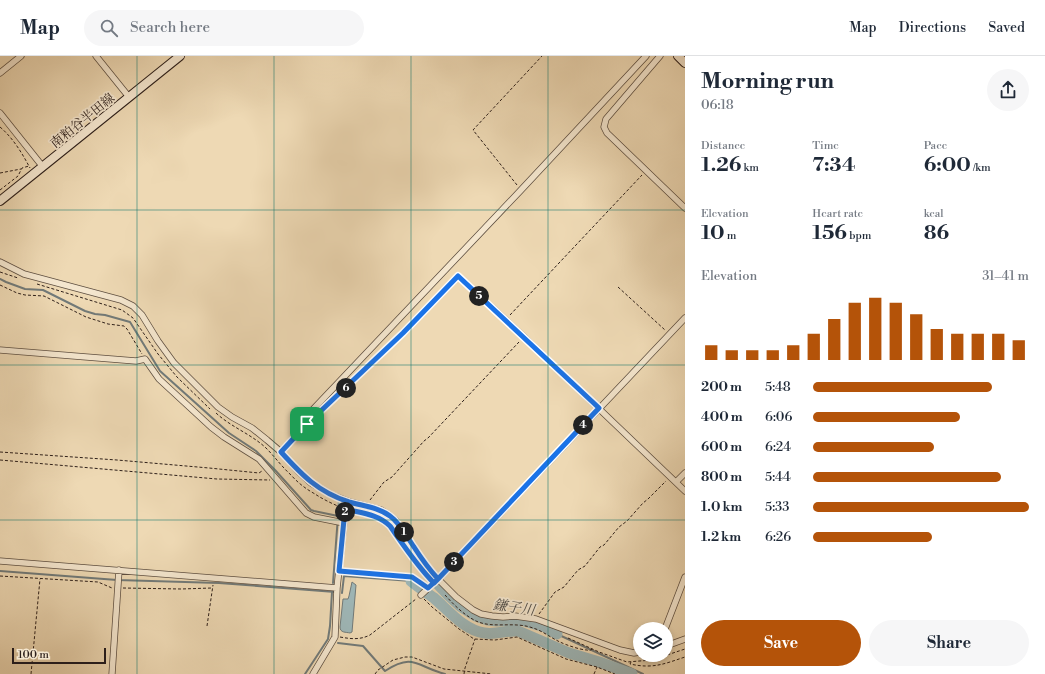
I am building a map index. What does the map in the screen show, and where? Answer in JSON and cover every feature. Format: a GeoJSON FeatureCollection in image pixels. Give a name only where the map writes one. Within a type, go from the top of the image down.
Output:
{"type":"FeatureCollection","features":[{"type":"Feature","properties":{"kind":"main road","name":"南粕谷半田線"},"geometry":{"type":"LineString","coordinates":[[0,201],[180,56]]}},
{"type":"Feature","properties":{"kind":"main road"},"geometry":{"type":"LineString","coordinates":[[678,56],[685,63]]}},
{"type":"Feature","properties":{"kind":"street"},"geometry":{"type":"LineString","coordinates":[[0,73],[21,56]]}},
{"type":"Feature","properties":{"kind":"street"},"geometry":{"type":"LineString","coordinates":[[96,56],[129,97]]}},
{"type":"Feature","properties":{"kind":"street"},"geometry":{"type":"LineString","coordinates":[[307,424],[303,420],[646,56]]}},
{"type":"Feature","properties":{"kind":"street"},"geometry":{"type":"LineString","coordinates":[[660,56],[606,119],[604,127],[607,133],[685,208]]}},
{"type":"Feature","properties":{"kind":"street"},"geometry":{"type":"LineString","coordinates":[[0,113],[43,167]]}},
{"type":"Feature","properties":{"kind":"street"},"geometry":{"type":"LineString","coordinates":[[0,262],[24,274],[121,300],[133,306],[142,315],[174,363],[218,407],[252,428],[267,440],[281,452],[311,483],[332,495],[350,502],[381,510],[389,515],[396,521],[423,562],[438,579],[456,597],[473,610],[481,614],[503,617],[515,616],[536,620],[620,650],[633,652]]}},
{"type":"Feature","properties":{"kind":"street"},"geometry":{"type":"LineString","coordinates":[[281,452],[307,424],[403,333],[458,276],[685,491]]}},
{"type":"Feature","properties":{"kind":"street"},"geometry":{"type":"LineString","coordinates":[[420,596],[438,579],[685,318]]}},
{"type":"Feature","properties":{"kind":"street"},"geometry":{"type":"LineString","coordinates":[[0,350],[136,361],[145,359],[159,379],[211,427],[258,459],[306,513],[314,517],[344,524],[337,588],[335,637],[313,674]]}},
{"type":"Feature","properties":{"kind":"street"},"geometry":{"type":"LineString","coordinates":[[676,482],[685,472]]}},
{"type":"Feature","properties":{"kind":"street"},"geometry":{"type":"LineString","coordinates":[[0,561],[337,588]]}},
{"type":"Feature","properties":{"kind":"street"},"geometry":{"type":"LineString","coordinates":[[112,674],[119,570]]}},
{"type":"Feature","properties":{"kind":"street"},"geometry":{"type":"LineString","coordinates":[[668,622],[685,577]]}},
{"type":"Feature","properties":{"kind":"street"},"geometry":{"type":"LineString","coordinates":[[673,643],[685,639]]}},
{"type":"Feature","properties":{"kind":"path"},"geometry":{"type":"LineString","coordinates":[[521,190],[473,130],[542,56]]}},
{"type":"Feature","properties":{"kind":"path"},"geometry":{"type":"LineString","coordinates":[[0,127],[16,144],[34,174]]}},
{"type":"Feature","properties":{"kind":"path"},"geometry":{"type":"LineString","coordinates":[[0,173],[22,169],[29,166]]}},
{"type":"Feature","properties":{"kind":"path"},"geometry":{"type":"LineString","coordinates":[[0,190],[18,176],[22,169]]}},
{"type":"Feature","properties":{"kind":"path"},"geometry":{"type":"LineString","coordinates":[[505,320],[646,171]]}},
{"type":"Feature","properties":{"kind":"path"},"geometry":{"type":"LineString","coordinates":[[0,272],[18,278]]}},
{"type":"Feature","properties":{"kind":"path"},"geometry":{"type":"LineString","coordinates":[[32,283],[122,310],[133,318],[158,354],[177,377],[223,420],[250,436],[266,448],[292,477],[315,495],[345,509],[373,516],[386,522],[419,566]]}},
{"type":"Feature","properties":{"kind":"path"},"geometry":{"type":"LineString","coordinates":[[0,285],[17,293],[44,296],[86,317],[108,324],[124,326],[127,328],[145,359]]}},
{"type":"Feature","properties":{"kind":"path"},"geometry":{"type":"LineString","coordinates":[[618,287],[669,334]]}},
{"type":"Feature","properties":{"kind":"path"},"geometry":{"type":"LineString","coordinates":[[366,506],[384,482],[392,477],[424,441],[524,337]]}},
{"type":"Feature","properties":{"kind":"path"},"geometry":{"type":"LineString","coordinates":[[0,452],[117,460],[259,473],[267,468]]}},
{"type":"Feature","properties":{"kind":"path"},"geometry":{"type":"LineString","coordinates":[[0,460],[217,479],[276,479]]}},
{"type":"Feature","properties":{"kind":"path"},"geometry":{"type":"LineString","coordinates":[[536,620],[555,592],[564,587],[578,570],[585,566],[619,527],[627,521],[670,477]]}},
{"type":"Feature","properties":{"kind":"path"},"geometry":{"type":"LineString","coordinates":[[344,524],[345,509]]}},
{"type":"Feature","properties":{"kind":"path"},"geometry":{"type":"LineString","coordinates":[[339,571],[412,577],[428,588]]}},
{"type":"Feature","properties":{"kind":"path"},"geometry":{"type":"LineString","coordinates":[[0,576],[98,582],[114,588],[212,588]]}},
{"type":"Feature","properties":{"kind":"path"},"geometry":{"type":"LineString","coordinates":[[31,674],[40,578]]}},
{"type":"Feature","properties":{"kind":"path"},"geometry":{"type":"LineString","coordinates":[[207,626],[214,578]]}},
{"type":"Feature","properties":{"kind":"path"},"geometry":{"type":"LineString","coordinates":[[444,594],[458,609],[476,621],[494,625],[522,625],[544,632],[560,642],[587,650],[593,649]]}},
{"type":"Feature","properties":{"kind":"path"},"geometry":{"type":"LineString","coordinates":[[335,637],[355,639],[370,635],[420,596],[459,629],[474,639],[495,640],[518,637],[566,659],[597,667],[615,674]]}},
{"type":"Feature","properties":{"kind":"path"},"geometry":{"type":"LineString","coordinates":[[464,674],[476,639]]}},
{"type":"Feature","properties":{"kind":"path"},"geometry":{"type":"LineString","coordinates":[[375,674],[386,664],[398,658],[405,657],[416,657],[444,669],[492,674]]}},
{"type":"Feature","properties":{"kind":"path"},"geometry":{"type":"LineString","coordinates":[[631,662],[630,664],[658,666],[685,657]]}},
{"type":"Feature","properties":{"kind":"path"},"geometry":{"type":"LineString","coordinates":[[594,674],[597,667]]}},
{"type":"Feature","properties":{"kind":"water"},"geometry":{"type":"Polygon","coordinates":[[[352,582],[356,585],[352,632],[350,633],[342,631],[340,627],[343,599],[348,599],[352,582]]]}},
{"type":"Feature","properties":{"kind":"waterway"},"geometry":{"type":"LineString","coordinates":[[0,279],[25,289],[43,290],[85,311],[130,322],[160,371],[229,433],[256,451],[311,510],[338,516],[333,583]]}},
{"type":"Feature","properties":{"kind":"waterway","name":"鎌子川"},"geometry":{"type":"LineString","coordinates":[[343,504],[384,516],[393,524],[431,577],[460,606],[476,616],[497,621],[521,620],[545,627],[557,634]]}},
{"type":"Feature","properties":{"kind":"waterway"},"geometry":{"type":"LineString","coordinates":[[0,571],[117,580],[219,583],[335,592]]}},
{"type":"Feature","properties":{"kind":"waterway"},"geometry":{"type":"LineString","coordinates":[[342,593],[344,576],[411,581]]}},
{"type":"Feature","properties":{"kind":"waterway","name":"鎌子川"},"geometry":{"type":"LineString","coordinates":[[411,581],[434,598],[463,624],[477,631],[484,633],[518,631],[569,653],[632,674]]}},
{"type":"Feature","properties":{"kind":"waterway"},"geometry":{"type":"LineString","coordinates":[[305,674],[328,639],[332,592]]}},
{"type":"Feature","properties":{"kind":"waterway"},"geometry":{"type":"LineString","coordinates":[[557,634],[643,674]]}},
{"type":"Feature","properties":{"kind":"waterway"},"geometry":{"type":"LineString","coordinates":[[338,643],[363,646],[385,671],[395,665],[403,662],[409,662],[445,674]]}},
{"type":"Feature","properties":{"kind":"route"},"geometry":{"type":"LineString","coordinates":[[307,424],[281,452],[311,483],[332,495],[350,502],[381,510],[389,515],[396,521],[423,562],[438,579],[434,583],[427,576],[386,522],[373,516],[345,509],[339,571],[412,577],[428,588],[434,583],[438,579],[555,456],[599,408],[458,276],[403,333],[307,424]]}}]}
